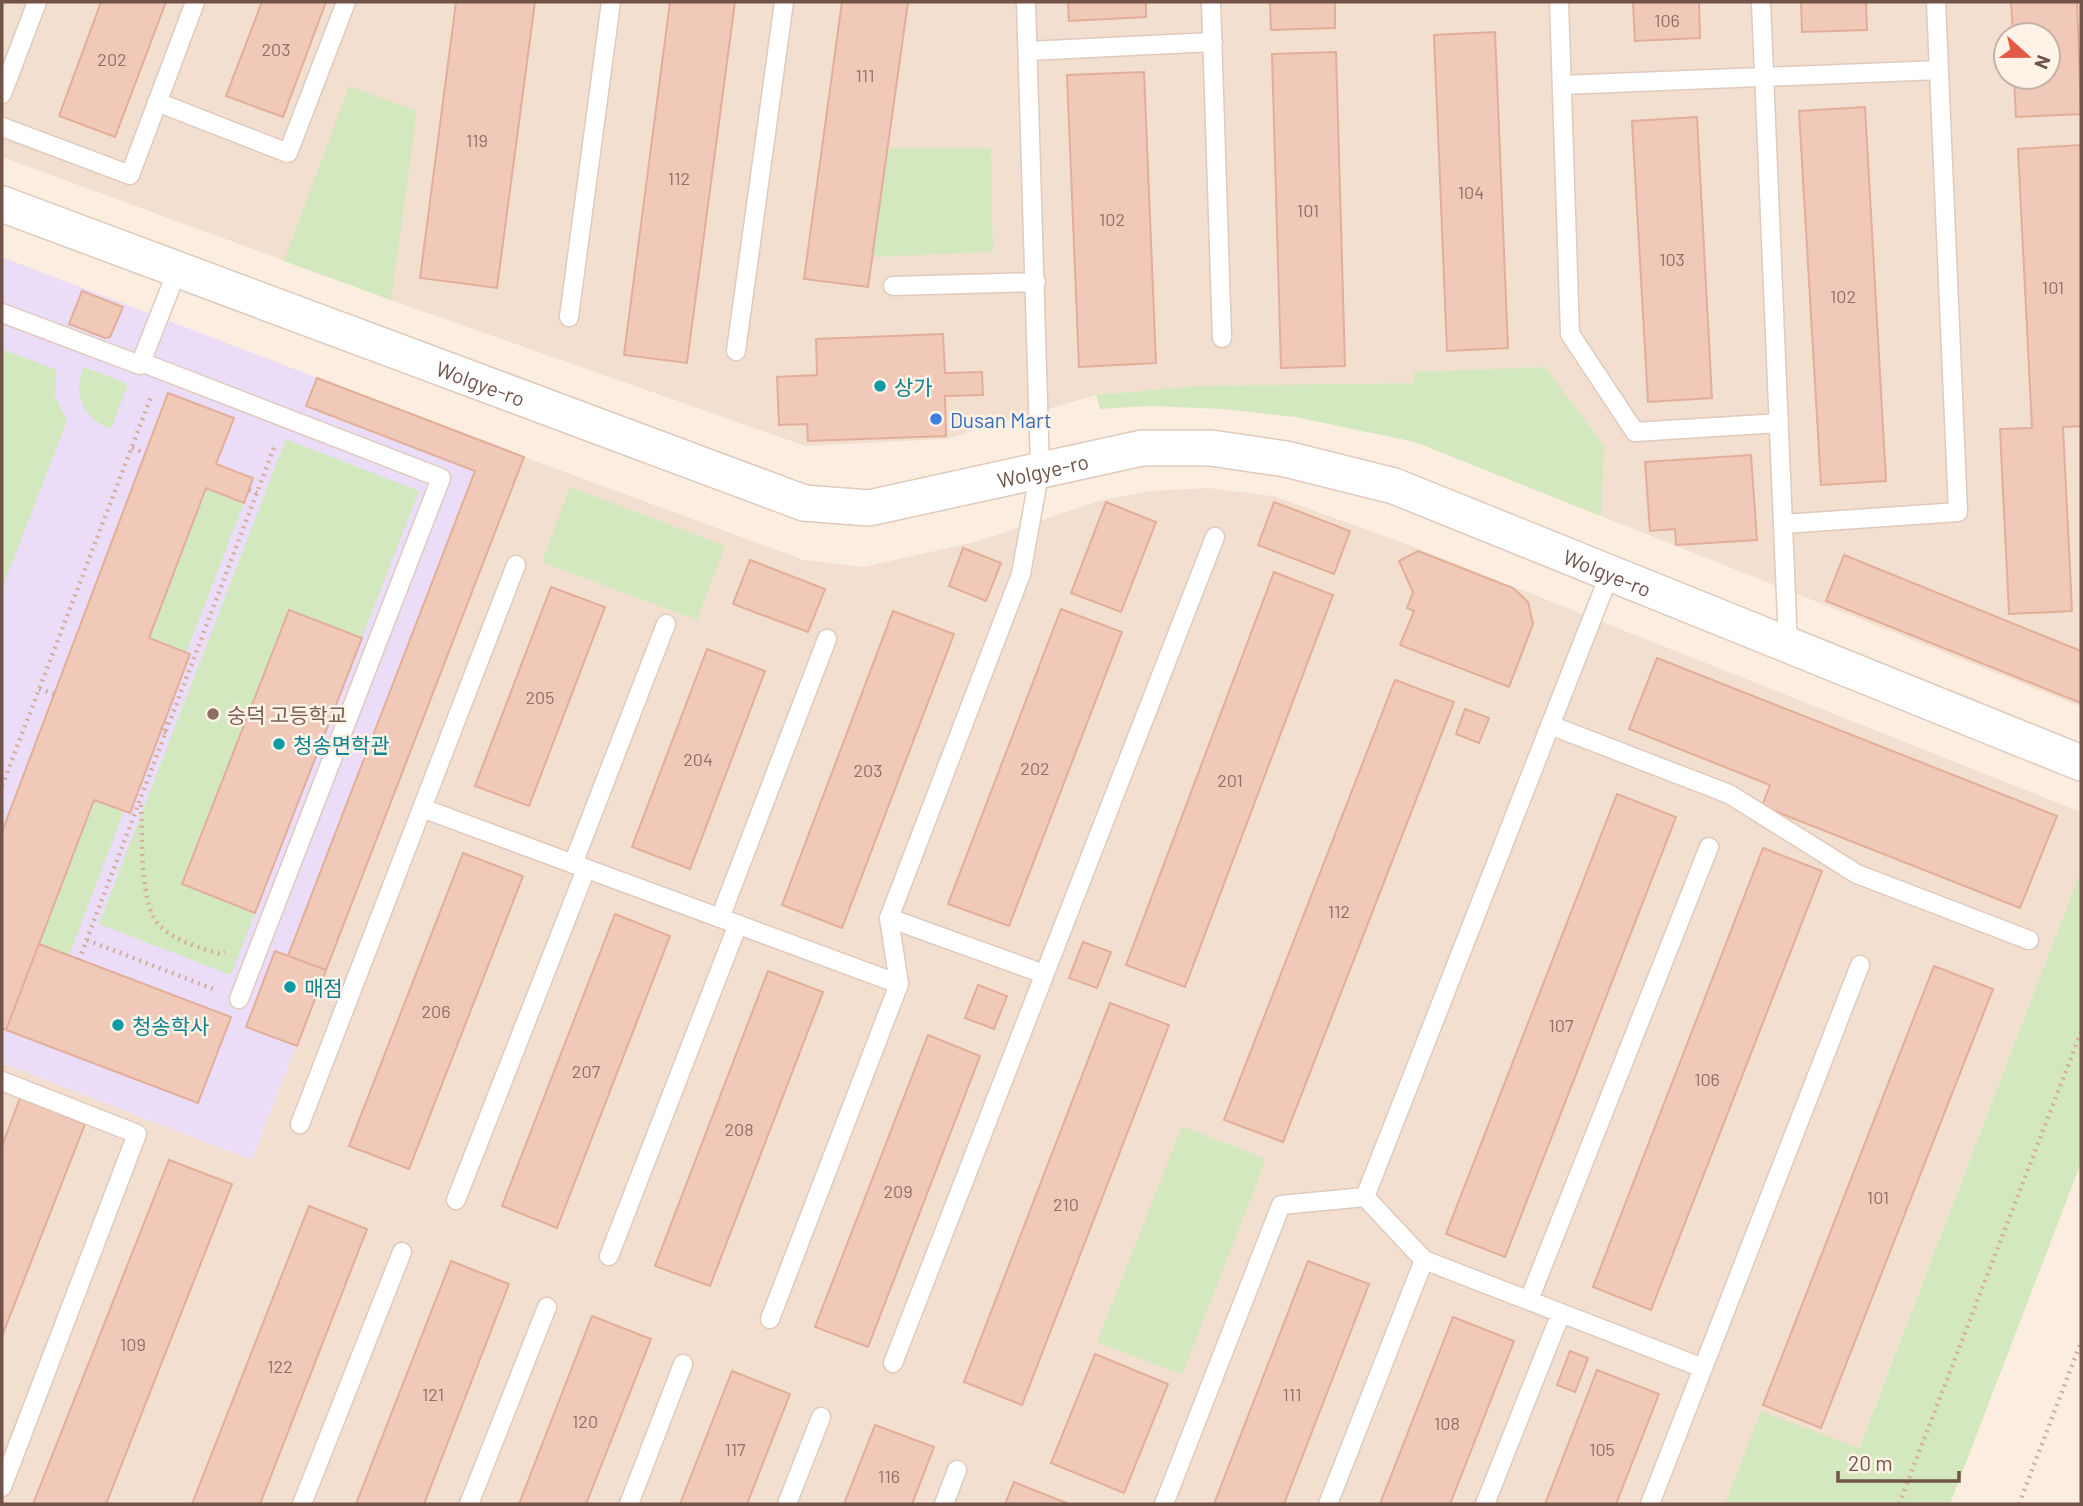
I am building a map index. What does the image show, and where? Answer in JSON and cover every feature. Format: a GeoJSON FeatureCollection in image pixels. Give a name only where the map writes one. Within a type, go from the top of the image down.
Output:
{"type":"FeatureCollection","features":[{"type":"Feature","properties":{"kind":"street","name":"Wolgye-ro"},"geometry":{"type":"LineString","coordinates":[[2,204],[804,503],[869,508],[1142,448],[1212,448],[1286,458],[1394,486],[2081,763]]}},
{"type":"Feature","properties":{"kind":"lane"},"geometry":{"type":"LineString","coordinates":[[2,94],[37,2]]}},
{"type":"Feature","properties":{"kind":"lane"},"geometry":{"type":"LineString","coordinates":[[2,127],[130,175],[195,2]]}},
{"type":"Feature","properties":{"kind":"lane"},"geometry":{"type":"LineString","coordinates":[[157,102],[289,153],[346,2]]}},
{"type":"Feature","properties":{"kind":"lane"},"geometry":{"type":"LineString","coordinates":[[569,317],[611,2]]}},
{"type":"Feature","properties":{"kind":"lane"},"geometry":{"type":"LineString","coordinates":[[736,351],[783,2]]}},
{"type":"Feature","properties":{"kind":"lane"},"geometry":{"type":"LineString","coordinates":[[770,1319],[899,984],[889,918],[1021,574],[1040,470],[1026,2]]}},
{"type":"Feature","properties":{"kind":"lane"},"geometry":{"type":"LineString","coordinates":[[1211,2],[1222,338]]}},
{"type":"Feature","properties":{"kind":"lane"},"geometry":{"type":"LineString","coordinates":[[1559,2],[1570,334],[1635,432],[1779,423]]}},
{"type":"Feature","properties":{"kind":"lane"},"geometry":{"type":"LineString","coordinates":[[1761,2],[1788,645]]}},
{"type":"Feature","properties":{"kind":"lane"},"geometry":{"type":"LineString","coordinates":[[1783,524],[1958,512],[1936,2]]}},
{"type":"Feature","properties":{"kind":"lane"},"geometry":{"type":"LineString","coordinates":[[1028,51],[1213,41]]}},
{"type":"Feature","properties":{"kind":"lane"},"geometry":{"type":"LineString","coordinates":[[1562,85],[1939,70]]}},
{"type":"Feature","properties":{"kind":"lane"},"geometry":{"type":"LineString","coordinates":[[2,313],[140,365],[177,271]]}},
{"type":"Feature","properties":{"kind":"lane"},"geometry":{"type":"LineString","coordinates":[[893,286],[1036,282]]}},
{"type":"Feature","properties":{"kind":"lane"},"geometry":{"type":"LineString","coordinates":[[141,362],[441,478],[239,999]]}},
{"type":"Feature","properties":{"kind":"lane"},"geometry":{"type":"LineString","coordinates":[[893,1363],[1215,537]]}},
{"type":"Feature","properties":{"kind":"lane"},"geometry":{"type":"LineString","coordinates":[[300,1124],[516,565]]}},
{"type":"Feature","properties":{"kind":"lane"},"geometry":{"type":"LineString","coordinates":[[1365,1197],[1610,573]]}},
{"type":"Feature","properties":{"kind":"lane"},"geometry":{"type":"LineString","coordinates":[[456,1200],[666,624]]}},
{"type":"Feature","properties":{"kind":"lane"},"geometry":{"type":"LineString","coordinates":[[720,918],[827,639]]}},
{"type":"Feature","properties":{"kind":"lane"},"geometry":{"type":"LineString","coordinates":[[1550,725],[1730,794],[1857,874],[2029,940]]}},
{"type":"Feature","properties":{"kind":"lane"},"geometry":{"type":"LineString","coordinates":[[422,808],[899,984]]}},
{"type":"Feature","properties":{"kind":"lane"},"geometry":{"type":"LineString","coordinates":[[1530,1300],[1709,847]]}},
{"type":"Feature","properties":{"kind":"lane"},"geometry":{"type":"LineString","coordinates":[[889,918],[1044,974]]}},
{"type":"Feature","properties":{"kind":"lane"},"geometry":{"type":"LineString","coordinates":[[609,1256],[738,924]]}},
{"type":"Feature","properties":{"kind":"lane"},"geometry":{"type":"LineString","coordinates":[[1650,1504],[1860,965]]}},
{"type":"Feature","properties":{"kind":"lane"},"geometry":{"type":"LineString","coordinates":[[2,1081],[137,1135],[2,1487]]}},
{"type":"Feature","properties":{"kind":"lane"},"geometry":{"type":"LineString","coordinates":[[1365,1197],[1424,1260],[1703,1368]]}},
{"type":"Feature","properties":{"kind":"lane"},"geometry":{"type":"LineString","coordinates":[[1164,1504],[1281,1206],[1365,1197]]}},
{"type":"Feature","properties":{"kind":"lane"},"geometry":{"type":"LineString","coordinates":[[302,1504],[402,1252]]}},
{"type":"Feature","properties":{"kind":"lane"},"geometry":{"type":"LineString","coordinates":[[1328,1504],[1424,1260]]}},
{"type":"Feature","properties":{"kind":"lane"},"geometry":{"type":"LineString","coordinates":[[469,1504],[547,1307]]}},
{"type":"Feature","properties":{"kind":"lane"},"geometry":{"type":"LineString","coordinates":[[1485,1504],[1560,1313]]}},
{"type":"Feature","properties":{"kind":"lane"},"geometry":{"type":"LineString","coordinates":[[629,1504],[684,1364]]}},
{"type":"Feature","properties":{"kind":"lane"},"geometry":{"type":"LineString","coordinates":[[787,1504],[821,1418]]}},
{"type":"Feature","properties":{"kind":"lane"},"geometry":{"type":"LineString","coordinates":[[944,1504],[957,1470]]}},
{"type":"Feature","properties":{"kind":"path"},"geometry":{"type":"LineString","coordinates":[[2,786],[162,370]]}},
{"type":"Feature","properties":{"kind":"path"},"geometry":{"type":"LineString","coordinates":[[79,960],[285,418]]}},
{"type":"Feature","properties":{"kind":"path"},"geometry":{"type":"LineString","coordinates":[[132,448],[145,453]]}},
{"type":"Feature","properties":{"kind":"path"},"geometry":{"type":"LineString","coordinates":[[249,490],[257,493]]}},
{"type":"Feature","properties":{"kind":"path"},"geometry":{"type":"LineString","coordinates":[[39,689],[54,694]]}},
{"type":"Feature","properties":{"kind":"path"},"geometry":{"type":"LineString","coordinates":[[141,800],[147,903],[159,925],[183,942],[220,954],[236,946],[259,948]]}},
{"type":"Feature","properties":{"kind":"path"},"geometry":{"type":"LineString","coordinates":[[87,940],[239,999]]}},
{"type":"Feature","properties":{"kind":"path"},"geometry":{"type":"LineString","coordinates":[[1899,1504],[2081,1032]]}},
{"type":"Feature","properties":{"kind":"path"},"geometry":{"type":"LineString","coordinates":[[2019,1504],[2081,1342]]}},
{"type":"Feature","properties":{"kind":"shaded area"},"geometry":{"type":"Polygon","coordinates":[[[2,2],[2081,2],[2081,707],[1415,442],[1196,386],[1096,395],[947,439],[805,446],[391,300],[2,157],[2,2]]]}},
{"type":"Feature","properties":{"kind":"shaded area","name":"숭덕 고등학교"},"geometry":{"type":"Polygon","coordinates":[[[2,257],[524,457],[252,1160],[2,1063],[2,257]]]}},
{"type":"Feature","properties":{"kind":"shaded area"},"geometry":{"type":"Polygon","coordinates":[[[524,457],[804,560],[864,567],[979,541],[1099,501],[1149,491],[1208,488],[1273,496],[1401,542],[2081,812],[2081,870],[1837,1504],[2,1504],[2,1063],[252,1160],[524,457]]]}},
{"type":"Feature","properties":{"kind":"green space"},"geometry":{"type":"Polygon","coordinates":[[[349,86],[417,111],[391,300],[284,261],[349,86]]]}},
{"type":"Feature","properties":{"kind":"green space"},"geometry":{"type":"Polygon","coordinates":[[[887,148],[991,148],[993,252],[872,257],[887,148]]]}},
{"type":"Feature","properties":{"kind":"green space"},"geometry":{"type":"Polygon","coordinates":[[[2,349],[57,370],[55,397],[67,421],[2,589],[2,349]]]}},
{"type":"Feature","properties":{"kind":"green space"},"geometry":{"type":"Polygon","coordinates":[[[84,367],[128,384],[111,429],[94,419],[82,404],[79,387],[84,367]]]}},
{"type":"Feature","properties":{"kind":"green space"},"geometry":{"type":"Polygon","coordinates":[[[1545,367],[1604,446],[1601,516],[1415,442],[1295,417],[1223,409],[1151,406],[1100,409],[1096,395],[1196,386],[1414,383],[1414,372],[1545,367]]]}},
{"type":"Feature","properties":{"kind":"green space"},"geometry":{"type":"Polygon","coordinates":[[[286,439],[419,491],[362,638],[289,610],[182,884],[255,913],[231,975],[99,924],[286,439]]]}},
{"type":"Feature","properties":{"kind":"green space"},"geometry":{"type":"Polygon","coordinates":[[[570,487],[725,546],[697,620],[542,562],[570,487]]]}},
{"type":"Feature","properties":{"kind":"green space"},"geometry":{"type":"Polygon","coordinates":[[[206,488],[244,503],[186,653],[149,638],[206,488]]]}},
{"type":"Feature","properties":{"kind":"green space"},"geometry":{"type":"Polygon","coordinates":[[[94,800],[124,811],[69,956],[39,944],[94,800]]]}},
{"type":"Feature","properties":{"kind":"green space"},"geometry":{"type":"Polygon","coordinates":[[[2081,870],[2081,1163],[1950,1504],[1725,1504],[1761,1411],[1859,1448],[2081,870]]]}},
{"type":"Feature","properties":{"kind":"green space"},"geometry":{"type":"Polygon","coordinates":[[[1182,1126],[1266,1159],[1182,1375],[1097,1342],[1182,1126]]]}},
{"type":"Feature","properties":{"kind":"building"},"geometry":{"type":"Polygon","coordinates":[[[101,2],[166,2],[115,137],[59,116],[101,2]]]}},
{"type":"Feature","properties":{"kind":"building"},"geometry":{"type":"Polygon","coordinates":[[[262,2],[326,2],[283,117],[226,96],[262,2]]]}},
{"type":"Feature","properties":{"kind":"building"},"geometry":{"type":"Polygon","coordinates":[[[456,2],[535,2],[497,288],[420,278],[456,2]]]}},
{"type":"Feature","properties":{"kind":"building"},"geometry":{"type":"Polygon","coordinates":[[[670,2],[735,2],[687,363],[624,355],[670,2]]]}},
{"type":"Feature","properties":{"kind":"building"},"geometry":{"type":"Polygon","coordinates":[[[842,2],[908,2],[868,287],[804,279],[842,2]]]}},
{"type":"Feature","properties":{"kind":"building"},"geometry":{"type":"Polygon","coordinates":[[[1068,2],[1146,2],[1146,17],[1069,21],[1068,2]]]}},
{"type":"Feature","properties":{"kind":"building"},"geometry":{"type":"Polygon","coordinates":[[[1270,2],[1335,2],[1335,28],[1271,30],[1270,2]]]}},
{"type":"Feature","properties":{"kind":"building"},"geometry":{"type":"Polygon","coordinates":[[[1633,2],[1699,2],[1700,38],[1635,41],[1633,2]]]}},
{"type":"Feature","properties":{"kind":"building"},"geometry":{"type":"Polygon","coordinates":[[[1801,2],[1866,2],[1867,30],[1802,32],[1801,2]]]}},
{"type":"Feature","properties":{"kind":"building"},"geometry":{"type":"Polygon","coordinates":[[[2011,2],[2077,2],[2081,114],[2016,117],[2015,91],[2062,91],[2062,21],[2012,21],[2011,2]]]}},
{"type":"Feature","properties":{"kind":"building"},"geometry":{"type":"Polygon","coordinates":[[[1495,32],[1508,348],[1447,351],[1434,35],[1495,32]]]}},
{"type":"Feature","properties":{"kind":"building"},"geometry":{"type":"Polygon","coordinates":[[[1336,52],[1345,366],[1281,368],[1272,54],[1336,52]]]}},
{"type":"Feature","properties":{"kind":"building"},"geometry":{"type":"Polygon","coordinates":[[[1144,72],[1156,363],[1079,367],[1067,75],[1144,72]]]}},
{"type":"Feature","properties":{"kind":"building"},"geometry":{"type":"Polygon","coordinates":[[[1865,107],[1886,481],[1821,485],[1799,111],[1865,107]]]}},
{"type":"Feature","properties":{"kind":"building"},"geometry":{"type":"Polygon","coordinates":[[[1697,117],[1712,398],[1648,402],[1632,121],[1697,117]]]}},
{"type":"Feature","properties":{"kind":"building"},"geometry":{"type":"Polygon","coordinates":[[[2081,145],[2081,426],[2063,427],[2072,611],[2009,614],[2000,429],[2032,428],[2018,149],[2081,145]]]}},
{"type":"Feature","properties":{"kind":"building"},"geometry":{"type":"Polygon","coordinates":[[[82,291],[123,307],[110,337],[105,338],[69,324],[82,291]]]}},
{"type":"Feature","properties":{"kind":"building","name":"상가"},"geometry":{"type":"Polygon","coordinates":[[[943,334],[945,373],[982,372],[983,395],[945,396],[946,436],[808,441],[807,424],[779,425],[777,377],[817,375],[816,339],[943,334]]]}},
{"type":"Feature","properties":{"kind":"building"},"geometry":{"type":"Polygon","coordinates":[[[317,378],[524,457],[326,970],[288,956],[475,471],[306,406],[317,378]]]}},
{"type":"Feature","properties":{"kind":"building"},"geometry":{"type":"Polygon","coordinates":[[[168,393],[234,418],[216,464],[253,478],[244,503],[206,488],[149,638],[190,654],[130,813],[94,800],[6,1030],[2,1028],[2,832],[168,393]]]}},
{"type":"Feature","properties":{"kind":"building"},"geometry":{"type":"Polygon","coordinates":[[[1751,455],[1757,540],[1676,545],[1675,529],[1650,531],[1645,462],[1751,455]]]}},
{"type":"Feature","properties":{"kind":"building"},"geometry":{"type":"Polygon","coordinates":[[[1106,502],[1156,522],[1121,612],[1071,593],[1106,502]]]}},
{"type":"Feature","properties":{"kind":"building"},"geometry":{"type":"Polygon","coordinates":[[[1274,502],[1350,531],[1334,574],[1258,545],[1274,502]]]}},
{"type":"Feature","properties":{"kind":"building"},"geometry":{"type":"Polygon","coordinates":[[[963,548],[1001,563],[986,601],[949,586],[963,548]]]}},
{"type":"Feature","properties":{"kind":"building"},"geometry":{"type":"Polygon","coordinates":[[[1418,551],[1513,588],[1528,602],[1533,624],[1509,687],[1400,645],[1414,611],[1407,608],[1413,592],[1399,561],[1418,551]]]}},
{"type":"Feature","properties":{"kind":"building"},"geometry":{"type":"Polygon","coordinates":[[[1844,555],[2081,651],[2081,703],[1826,601],[1844,555]]]}},
{"type":"Feature","properties":{"kind":"building"},"geometry":{"type":"Polygon","coordinates":[[[750,560],[825,589],[808,632],[733,604],[750,560]]]}},
{"type":"Feature","properties":{"kind":"building"},"geometry":{"type":"Polygon","coordinates":[[[1274,572],[1333,595],[1185,987],[1126,965],[1274,572]]]}},
{"type":"Feature","properties":{"kind":"building"},"geometry":{"type":"Polygon","coordinates":[[[551,587],[605,607],[529,806],[475,786],[551,587]]]}},
{"type":"Feature","properties":{"kind":"building"},"geometry":{"type":"Polygon","coordinates":[[[1061,609],[1122,632],[1009,926],[948,904],[1061,609]]]}},
{"type":"Feature","properties":{"kind":"building","name":"청송면학관"},"geometry":{"type":"Polygon","coordinates":[[[289,610],[362,638],[255,913],[182,884],[289,610]]]}},
{"type":"Feature","properties":{"kind":"building"},"geometry":{"type":"Polygon","coordinates":[[[893,611],[954,634],[842,928],[782,905],[893,611]]]}},
{"type":"Feature","properties":{"kind":"building"},"geometry":{"type":"Polygon","coordinates":[[[707,649],[765,671],[690,869],[632,847],[707,649]]]}},
{"type":"Feature","properties":{"kind":"building"},"geometry":{"type":"Polygon","coordinates":[[[1657,658],[2057,816],[2020,908],[1762,806],[1770,785],[1629,729],[1657,658]]]}},
{"type":"Feature","properties":{"kind":"building"},"geometry":{"type":"Polygon","coordinates":[[[1395,680],[1454,702],[1283,1142],[1224,1120],[1395,680]]]}},
{"type":"Feature","properties":{"kind":"building"},"geometry":{"type":"Polygon","coordinates":[[[1465,709],[1489,718],[1479,743],[1456,734],[1465,709]]]}},
{"type":"Feature","properties":{"kind":"building"},"geometry":{"type":"Polygon","coordinates":[[[1617,794],[1676,817],[1505,1257],[1446,1234],[1617,794]]]}},
{"type":"Feature","properties":{"kind":"building"},"geometry":{"type":"Polygon","coordinates":[[[1763,848],[1822,871],[1651,1310],[1593,1287],[1763,848]]]}},
{"type":"Feature","properties":{"kind":"building"},"geometry":{"type":"Polygon","coordinates":[[[463,853],[523,876],[409,1169],[349,1146],[463,853]]]}},
{"type":"Feature","properties":{"kind":"building"},"geometry":{"type":"Polygon","coordinates":[[[615,914],[670,936],[557,1228],[502,1206],[615,914]]]}},
{"type":"Feature","properties":{"kind":"building"},"geometry":{"type":"Polygon","coordinates":[[[1083,942],[1111,952],[1097,988],[1069,978],[1083,942]]]}},
{"type":"Feature","properties":{"kind":"building","name":"청송학사"},"geometry":{"type":"Polygon","coordinates":[[[39,944],[231,1017],[198,1103],[6,1030],[39,944]]]}},
{"type":"Feature","properties":{"kind":"building","name":"매점"},"geometry":{"type":"Polygon","coordinates":[[[275,951],[326,970],[297,1046],[246,1027],[275,951]]]}},
{"type":"Feature","properties":{"kind":"building"},"geometry":{"type":"Polygon","coordinates":[[[1934,966],[1993,989],[1821,1428],[1763,1405],[1934,966]]]}},
{"type":"Feature","properties":{"kind":"building"},"geometry":{"type":"Polygon","coordinates":[[[768,971],[823,992],[710,1286],[655,1266],[768,971]]]}},
{"type":"Feature","properties":{"kind":"building"},"geometry":{"type":"Polygon","coordinates":[[[978,985],[1007,996],[994,1029],[965,1018],[978,985]]]}},
{"type":"Feature","properties":{"kind":"building"},"geometry":{"type":"Polygon","coordinates":[[[1110,1003],[1169,1025],[1022,1405],[964,1382],[1110,1003]]]}},
{"type":"Feature","properties":{"kind":"building"},"geometry":{"type":"Polygon","coordinates":[[[928,1035],[980,1056],[868,1347],[815,1327],[928,1035]]]}},
{"type":"Feature","properties":{"kind":"building"},"geometry":{"type":"Polygon","coordinates":[[[20,1098],[85,1124],[2,1336],[2,1146],[20,1098]]]}},
{"type":"Feature","properties":{"kind":"building"},"geometry":{"type":"Polygon","coordinates":[[[169,1160],[232,1184],[106,1504],[33,1504],[169,1160]]]}},
{"type":"Feature","properties":{"kind":"building"},"geometry":{"type":"Polygon","coordinates":[[[309,1206],[367,1229],[260,1504],[192,1504],[309,1206]]]}},
{"type":"Feature","properties":{"kind":"building"},"geometry":{"type":"Polygon","coordinates":[[[451,1261],[509,1284],[424,1504],[356,1504],[451,1261]]]}},
{"type":"Feature","properties":{"kind":"building"},"geometry":{"type":"Polygon","coordinates":[[[1308,1261],[1369,1284],[1284,1504],[1214,1504],[1308,1261]]]}},
{"type":"Feature","properties":{"kind":"building"},"geometry":{"type":"Polygon","coordinates":[[[592,1316],[651,1339],[586,1504],[519,1504],[592,1316]]]}},
{"type":"Feature","properties":{"kind":"building"},"geometry":{"type":"Polygon","coordinates":[[[1453,1317],[1514,1341],[1450,1504],[1380,1504],[1453,1317]]]}},
{"type":"Feature","properties":{"kind":"building"},"geometry":{"type":"Polygon","coordinates":[[[1570,1351],[1588,1358],[1575,1392],[1557,1385],[1570,1351]]]}},
{"type":"Feature","properties":{"kind":"building"},"geometry":{"type":"Polygon","coordinates":[[[1095,1354],[1168,1384],[1124,1493],[1051,1463],[1095,1354]]]}},
{"type":"Feature","properties":{"kind":"building"},"geometry":{"type":"Polygon","coordinates":[[[1597,1370],[1659,1394],[1616,1504],[1545,1504],[1597,1370]]]}},
{"type":"Feature","properties":{"kind":"building"},"geometry":{"type":"Polygon","coordinates":[[[732,1371],[790,1394],[747,1504],[680,1504],[732,1371]]]}},
{"type":"Feature","properties":{"kind":"building"},"geometry":{"type":"Polygon","coordinates":[[[875,1425],[934,1447],[912,1504],[844,1504],[875,1425]]]}},
{"type":"Feature","properties":{"kind":"building"},"geometry":{"type":"Polygon","coordinates":[[[1014,1482],[1069,1504],[1005,1504],[1014,1482]]]}},
{"type":"Feature","properties":{"kind":"place","name":"상가"},"geometry":{"type":"Point","coordinates":[880,386]}},
{"type":"Feature","properties":{"kind":"place","name":"Dusan Mart"},"geometry":{"type":"Point","coordinates":[936,419]}},
{"type":"Feature","properties":{"kind":"place","name":"숭덕 고등학교"},"geometry":{"type":"Point","coordinates":[213,714]}},
{"type":"Feature","properties":{"kind":"place","name":"청송면학관"},"geometry":{"type":"Point","coordinates":[279,744]}},
{"type":"Feature","properties":{"kind":"place","name":"매점"},"geometry":{"type":"Point","coordinates":[290,987]}},
{"type":"Feature","properties":{"kind":"place","name":"청송학사"},"geometry":{"type":"Point","coordinates":[118,1025]}}]}
